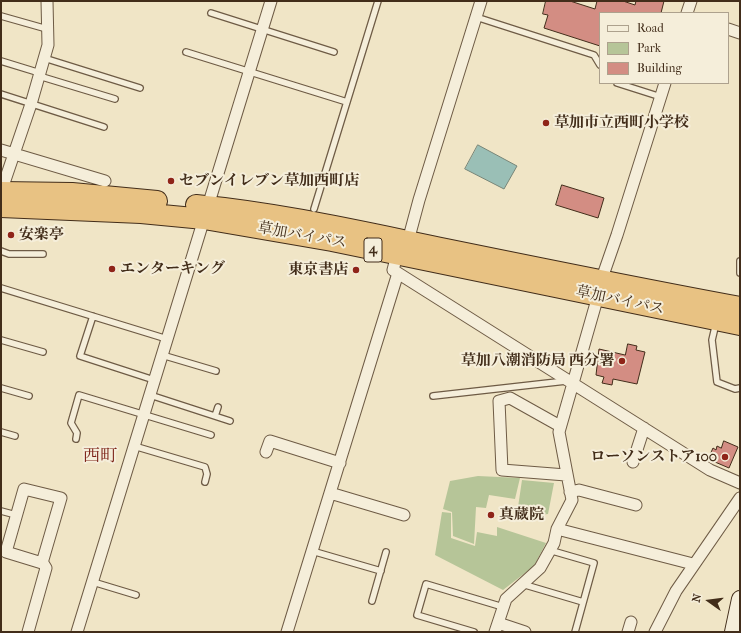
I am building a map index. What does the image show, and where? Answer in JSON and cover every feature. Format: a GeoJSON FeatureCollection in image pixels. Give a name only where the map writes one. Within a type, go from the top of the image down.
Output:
{"type":"FeatureCollection","features":[{"type":"Feature","properties":{"kind":"highway","name":"草加バイパス"},"geometry":{"type":"LineString","coordinates":[[1,192],[72,193],[206,213],[401,257],[599,288],[740,307]]}},
{"type":"Feature","properties":{"kind":"highway","name":"草加バイパス"},"geometry":{"type":"LineString","coordinates":[[1,207],[53,212],[206,213]]}},
{"type":"Feature","properties":{"kind":"highway","name":"草加バイパス"},"geometry":{"type":"LineString","coordinates":[[599,288],[716,321],[740,326]]}},
{"type":"Feature","properties":{"kind":"street"},"geometry":{"type":"LineString","coordinates":[[1,192],[31,104],[48,45],[47,1]]}},
{"type":"Feature","properties":{"kind":"street"},"geometry":{"type":"LineString","coordinates":[[77,632],[271,1]]}},
{"type":"Feature","properties":{"kind":"street"},"geometry":{"type":"LineString","coordinates":[[286,632],[340,462],[401,257],[481,1]]}},
{"type":"Feature","properties":{"kind":"street"},"geometry":{"type":"LineString","coordinates":[[687,12],[691,1]]}},
{"type":"Feature","properties":{"kind":"street"},"geometry":{"type":"LineString","coordinates":[[729,29],[740,33]]}},
{"type":"Feature","properties":{"kind":"street"},"geometry":{"type":"LineString","coordinates":[[525,632],[496,628],[506,598],[540,568],[554,543],[557,529],[572,500],[559,432],[560,426],[571,382],[599,288],[665,84]]}},
{"type":"Feature","properties":{"kind":"street"},"geometry":{"type":"LineString","coordinates":[[1,150],[104,181]]}},
{"type":"Feature","properties":{"kind":"street"},"geometry":{"type":"LineString","coordinates":[[401,257],[571,382],[710,470],[740,483]]}},
{"type":"Feature","properties":{"kind":"street"},"geometry":{"type":"LineString","coordinates":[[560,426],[510,398],[499,401],[502,470],[566,474]]}},
{"type":"Feature","properties":{"kind":"street"},"geometry":{"type":"LineString","coordinates":[[633,462],[644,428]]}},
{"type":"Feature","properties":{"kind":"street"},"geometry":{"type":"LineString","coordinates":[[266,452],[270,442],[340,462]]}},
{"type":"Feature","properties":{"kind":"street"},"geometry":{"type":"LineString","coordinates":[[28,632],[46,568],[42,563],[6,552],[24,489],[61,498],[42,563]]}},
{"type":"Feature","properties":{"kind":"street"},"geometry":{"type":"LineString","coordinates":[[570,492],[579,490],[636,505]]}},
{"type":"Feature","properties":{"kind":"street"},"geometry":{"type":"LineString","coordinates":[[330,493],[404,515]]}},
{"type":"Feature","properties":{"kind":"street"},"geometry":{"type":"LineString","coordinates":[[655,632],[676,591],[693,564],[740,498]]}},
{"type":"Feature","properties":{"kind":"street"},"geometry":{"type":"LineString","coordinates":[[557,529],[693,564]]}},
{"type":"Feature","properties":{"kind":"street"},"geometry":{"type":"LineString","coordinates":[[733,632],[740,599]]}},
{"type":"Feature","properties":{"kind":"lane"},"geometry":{"type":"LineString","coordinates":[[314,209],[378,1]]}},
{"type":"Feature","properties":{"kind":"lane"},"geometry":{"type":"LineString","coordinates":[[211,13],[334,52]]}},
{"type":"Feature","properties":{"kind":"lane"},"geometry":{"type":"LineString","coordinates":[[1,16],[47,29]]}},
{"type":"Feature","properties":{"kind":"lane"},"geometry":{"type":"LineString","coordinates":[[476,17],[594,55],[599,64]]}},
{"type":"Feature","properties":{"kind":"lane"},"geometry":{"type":"LineString","coordinates":[[186,52],[347,102]]}},
{"type":"Feature","properties":{"kind":"lane"},"geometry":{"type":"LineString","coordinates":[[44,58],[140,88]]}},
{"type":"Feature","properties":{"kind":"lane"},"geometry":{"type":"LineString","coordinates":[[1,61],[39,75],[115,99]]}},
{"type":"Feature","properties":{"kind":"lane"},"geometry":{"type":"LineString","coordinates":[[620,84],[660,97]]}},
{"type":"Feature","properties":{"kind":"lane"},"geometry":{"type":"LineString","coordinates":[[1,94],[104,127]]}},
{"type":"Feature","properties":{"kind":"lane"},"geometry":{"type":"LineString","coordinates":[[1,252],[9,254],[43,254]]}},
{"type":"Feature","properties":{"kind":"lane"},"geometry":{"type":"LineString","coordinates":[[740,261],[740,273]]}},
{"type":"Feature","properties":{"kind":"lane"},"geometry":{"type":"LineString","coordinates":[[1,288],[167,338]]}},
{"type":"Feature","properties":{"kind":"lane"},"geometry":{"type":"LineString","coordinates":[[93,316],[80,356],[154,380]]}},
{"type":"Feature","properties":{"kind":"lane"},"geometry":{"type":"LineString","coordinates":[[716,321],[712,340],[717,382],[735,389],[740,388]]}},
{"type":"Feature","properties":{"kind":"lane"},"geometry":{"type":"LineString","coordinates":[[1,340],[43,352]]}},
{"type":"Feature","properties":{"kind":"lane"},"geometry":{"type":"LineString","coordinates":[[162,355],[216,371]]}},
{"type":"Feature","properties":{"kind":"lane"},"geometry":{"type":"LineString","coordinates":[[433,396],[571,382]]}},
{"type":"Feature","properties":{"kind":"lane"},"geometry":{"type":"LineString","coordinates":[[1,388],[29,396]]}},
{"type":"Feature","properties":{"kind":"lane"},"geometry":{"type":"LineString","coordinates":[[76,439],[77,433],[71,422],[79,395],[210,435]]}},
{"type":"Feature","properties":{"kind":"lane"},"geometry":{"type":"LineString","coordinates":[[150,395],[230,421]]}},
{"type":"Feature","properties":{"kind":"lane"},"geometry":{"type":"LineString","coordinates":[[215,416],[218,407]]}},
{"type":"Feature","properties":{"kind":"lane"},"geometry":{"type":"LineString","coordinates":[[1,432],[15,436]]}},
{"type":"Feature","properties":{"kind":"lane"},"geometry":{"type":"LineString","coordinates":[[134,446],[205,467],[208,474],[205,482]]}},
{"type":"Feature","properties":{"kind":"lane"},"geometry":{"type":"LineString","coordinates":[[1,511],[16,515]]}},
{"type":"Feature","properties":{"kind":"lane"},"geometry":{"type":"LineString","coordinates":[[549,550],[594,563],[574,632]]}},
{"type":"Feature","properties":{"kind":"lane"},"geometry":{"type":"LineString","coordinates":[[312,551],[381,571]]}},
{"type":"Feature","properties":{"kind":"lane"},"geometry":{"type":"LineString","coordinates":[[372,601],[386,552]]}},
{"type":"Feature","properties":{"kind":"lane"},"geometry":{"type":"LineString","coordinates":[[93,582],[136,595]]}},
{"type":"Feature","properties":{"kind":"lane"},"geometry":{"type":"LineString","coordinates":[[474,632],[417,615],[426,584],[503,607]]}},
{"type":"Feature","properties":{"kind":"lane"},"geometry":{"type":"LineString","coordinates":[[522,584],[583,602]]}},
{"type":"Feature","properties":{"kind":"green space"},"geometry":{"type":"Polygon","coordinates":[[[478,476],[520,478],[515,499],[489,495],[486,508],[476,507],[474,544],[453,536],[452,512],[443,509],[450,481],[478,476]]]}},
{"type":"Feature","properties":{"kind":"green space"},"geometry":{"type":"Polygon","coordinates":[[[522,480],[554,483],[548,514],[541,515],[542,519],[517,514],[522,480]]]}},
{"type":"Feature","properties":{"kind":"green space"},"geometry":{"type":"Polygon","coordinates":[[[442,512],[451,513],[451,538],[475,546],[477,532],[497,536],[497,527],[546,543],[534,566],[503,590],[435,555],[442,512]]]}},
{"type":"Feature","properties":{"kind":"water"},"geometry":{"type":"Polygon","coordinates":[[[478,145],[517,166],[504,189],[465,169],[478,145]]]}},
{"type":"Feature","properties":{"kind":"building"},"geometry":{"type":"Polygon","coordinates":[[[546,1],[570,1],[595,9],[597,1],[623,1],[635,5],[636,1],[664,1],[661,12],[599,12],[599,46],[544,28],[548,15],[543,14],[546,1]]]}},
{"type":"Feature","properties":{"kind":"building"},"geometry":{"type":"Polygon","coordinates":[[[562,185],[604,198],[598,218],[556,205],[562,185]]]}},
{"type":"Feature","properties":{"kind":"building"},"geometry":{"type":"Polygon","coordinates":[[[628,344],[637,346],[636,350],[645,352],[637,384],[613,379],[612,385],[602,383],[604,377],[596,375],[599,349],[625,355],[628,344]]]}},
{"type":"Feature","properties":{"kind":"building"},"geometry":{"type":"Polygon","coordinates":[[[724,441],[738,447],[729,468],[708,459],[713,448],[716,450],[717,446],[721,448],[724,441]]]}},
{"type":"Feature","properties":{"kind":"place","name":"草加市立西町小学校"},"geometry":{"type":"Point","coordinates":[546,123]}},
{"type":"Feature","properties":{"kind":"place","name":"セブンイレブン草加西町店"},"geometry":{"type":"Point","coordinates":[171,181]}},
{"type":"Feature","properties":{"kind":"place","name":"安楽亭"},"geometry":{"type":"Point","coordinates":[11,235]}},
{"type":"Feature","properties":{"kind":"place","name":"エンターキング"},"geometry":{"type":"Point","coordinates":[112,269]}},
{"type":"Feature","properties":{"kind":"place","name":"東京書店"},"geometry":{"type":"Point","coordinates":[356,270]}},
{"type":"Feature","properties":{"kind":"place","name":"草加八潮消防局 西分署"},"geometry":{"type":"Point","coordinates":[622,361]}},
{"type":"Feature","properties":{"kind":"place","name":"ローソンストア100"},"geometry":{"type":"Point","coordinates":[725,457]}},
{"type":"Feature","properties":{"kind":"place","name":"真蔵院"},"geometry":{"type":"Point","coordinates":[491,515]}},
{"type":"Feature","properties":{"kind":"district","name":"西町"},"geometry":{"type":"Point","coordinates":[100,457]}}]}
